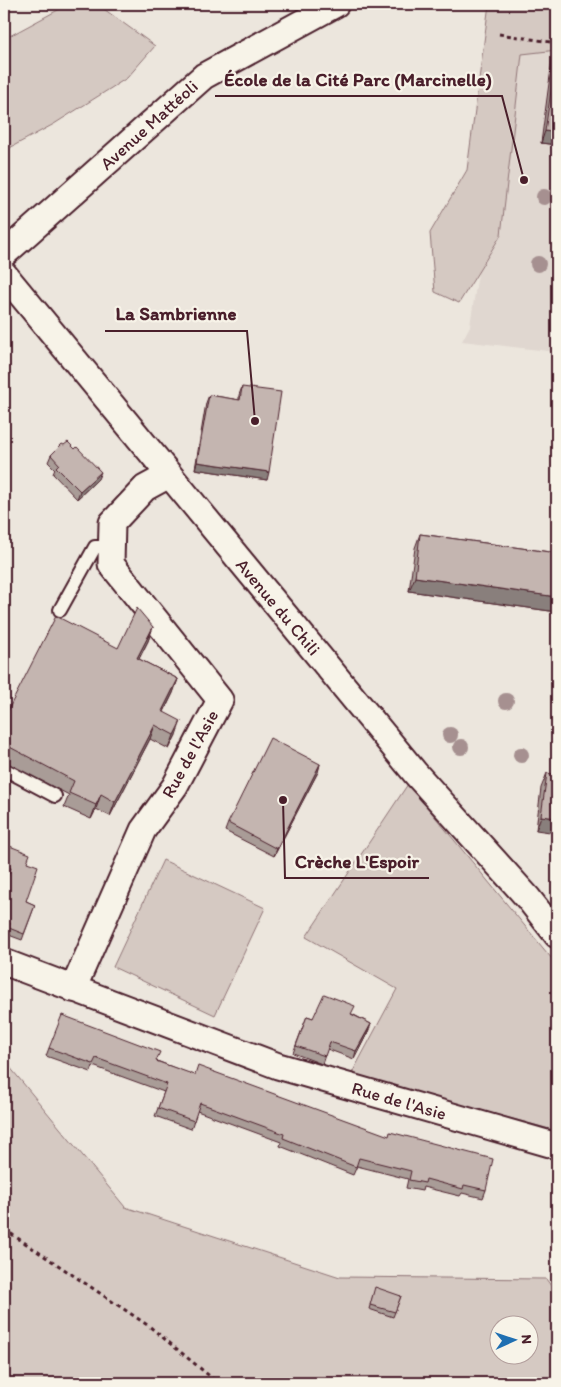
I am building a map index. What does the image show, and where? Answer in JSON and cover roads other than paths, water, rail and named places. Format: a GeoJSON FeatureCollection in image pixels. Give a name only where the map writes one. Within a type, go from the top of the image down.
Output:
{"type":"FeatureCollection","features":[{"type":"Feature","properties":{"kind":"street","name":"Avenue Mattéoli"},"geometry":{"type":"LineString","coordinates":[[4,254],[204,76],[336,4]]}},
{"type":"Feature","properties":{"kind":"street","name":"Avenue du Chili"},"geometry":{"type":"LineString","coordinates":[[4,274],[416,774],[528,898],[557,935]]}},
{"type":"Feature","properties":{"kind":"street","name":"Rue de l'Asie"},"geometry":{"type":"LineString","coordinates":[[73,988],[143,830],[175,786],[220,700],[111,564],[112,523],[145,488],[169,475]]}},
{"type":"Feature","properties":{"kind":"street","name":"Rue de l'Asie"},"geometry":{"type":"LineString","coordinates":[[4,962],[278,1066],[557,1146]]}},
{"type":"Feature","properties":{"kind":"lane"},"geometry":{"type":"LineString","coordinates":[[60,610],[94,547],[111,547]]}},
{"type":"Feature","properties":{"kind":"lane"},"geometry":{"type":"LineString","coordinates":[[4,769],[55,796]]}},
{"type":"Feature","properties":{"kind":"place","name":"École de la Cité Parc (Marcinelle)"},"geometry":{"type":"Point","coordinates":[524,180]}},
{"type":"Feature","properties":{"kind":"place","name":"La Sambrienne"},"geometry":{"type":"Point","coordinates":[255,421]}},
{"type":"Feature","properties":{"kind":"place","name":"Crèche L'Espoir"},"geometry":{"type":"Point","coordinates":[283,800]}}]}
